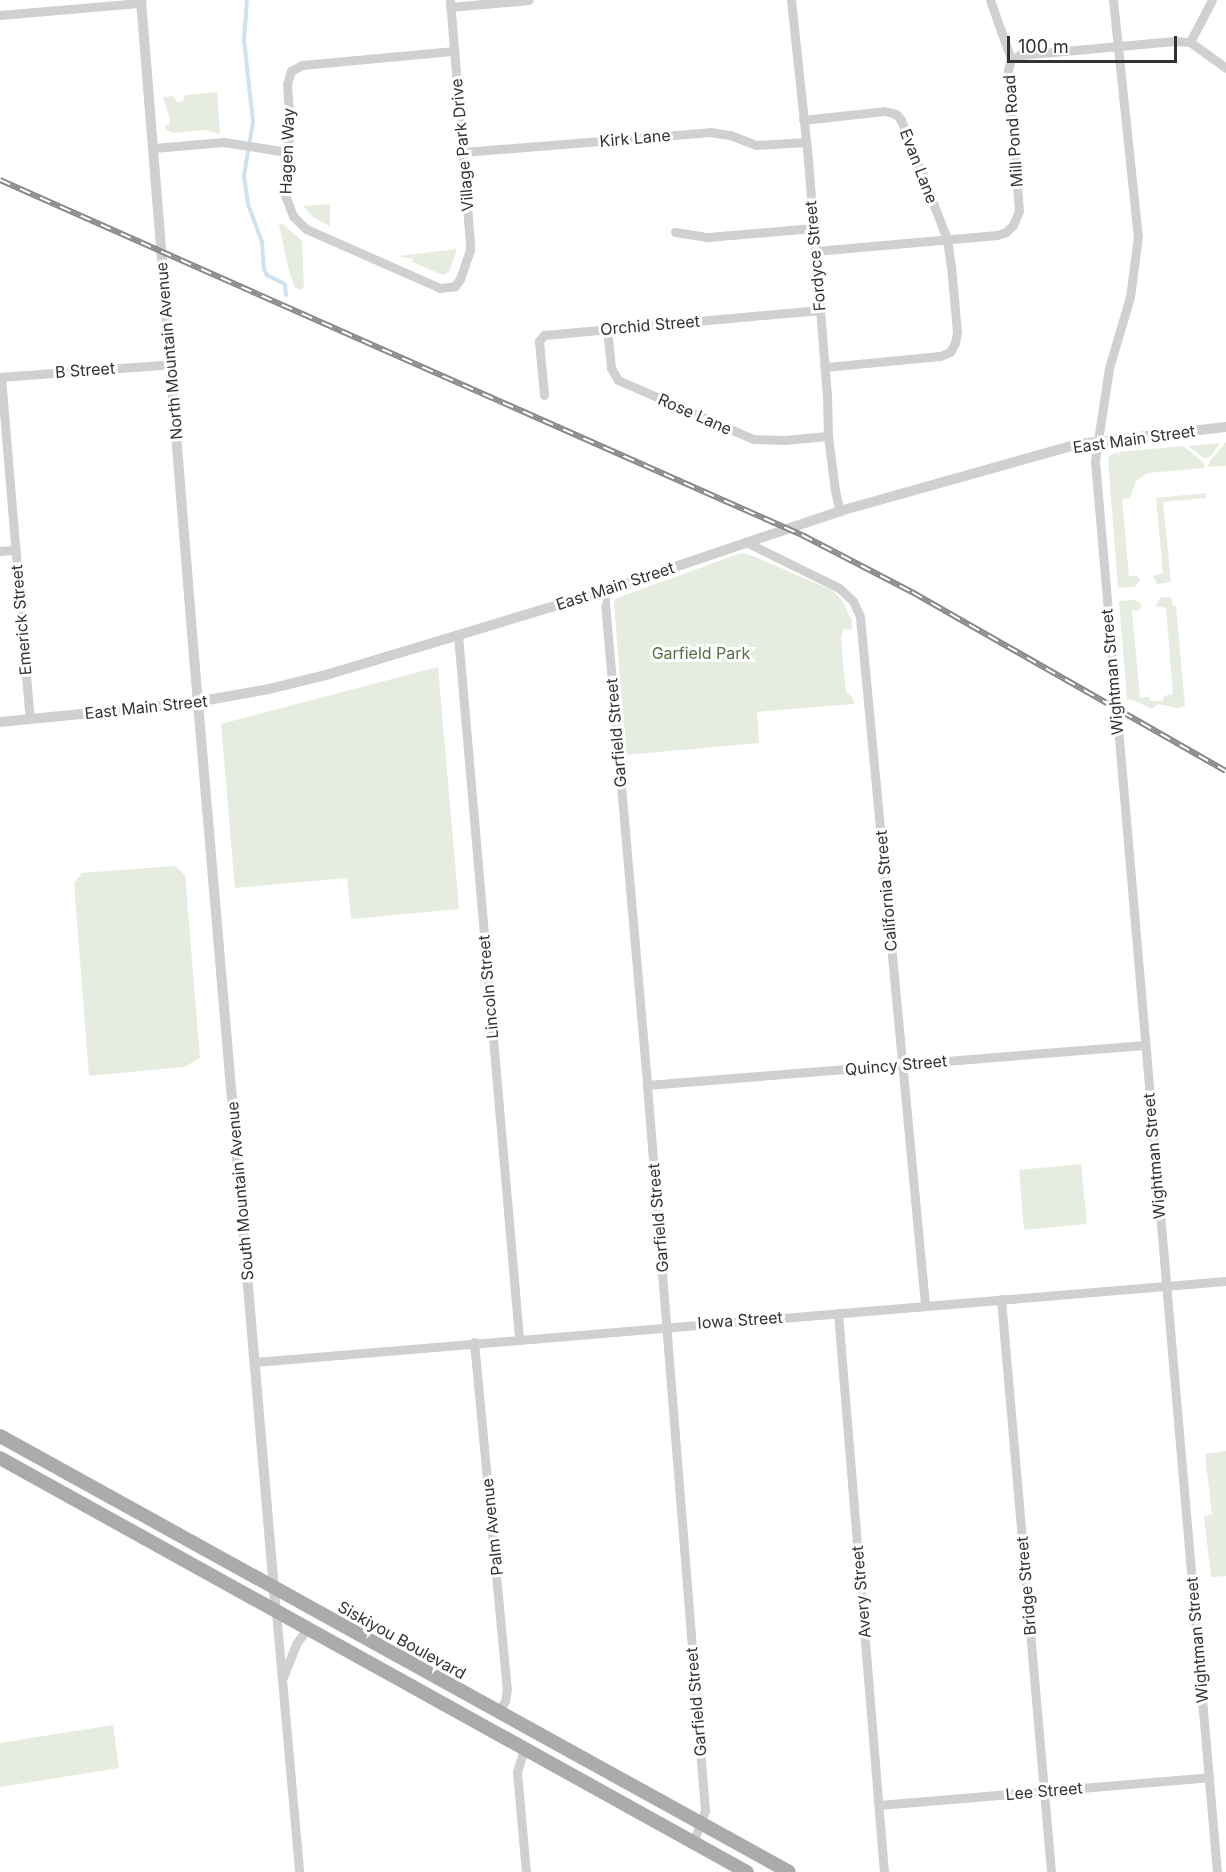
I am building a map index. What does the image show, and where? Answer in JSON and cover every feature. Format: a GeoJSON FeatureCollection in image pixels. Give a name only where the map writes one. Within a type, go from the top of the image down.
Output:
{"type":"FeatureCollection","features":[{"type":"Feature","properties":{"kind":"main road","name":"Siskiyou Boulevard"},"geometry":{"type":"LineString","coordinates":[[0,1436],[789,1872]]}},
{"type":"Feature","properties":{"kind":"main road"},"geometry":{"type":"LineString","coordinates":[[0,1458],[747,1872]]}},
{"type":"Feature","properties":{"kind":"street"},"geometry":{"type":"LineString","coordinates":[[450,3],[529,0]]}},
{"type":"Feature","properties":{"kind":"street","name":"Fordyce Street"},"geometry":{"type":"LineString","coordinates":[[791,0],[806,142],[825,367],[828,436],[840,512]]}},
{"type":"Feature","properties":{"kind":"street"},"geometry":{"type":"LineString","coordinates":[[990,0],[1011,59]]}},
{"type":"Feature","properties":{"kind":"street","name":"Wightman Street"},"geometry":{"type":"LineString","coordinates":[[1113,0],[1138,236],[1130,297],[1109,368],[1100,440],[1095,461],[1217,1872]]}},
{"type":"Feature","properties":{"kind":"street"},"geometry":{"type":"LineString","coordinates":[[1212,0],[1190,42],[1226,68]]}},
{"type":"Feature","properties":{"kind":"street"},"geometry":{"type":"LineString","coordinates":[[0,15],[141,1]]}},
{"type":"Feature","properties":{"kind":"street","name":"North Mountain Avenue"},"geometry":{"type":"LineString","coordinates":[[141,1],[198,702]]}},
{"type":"Feature","properties":{"kind":"street","name":"Village Park Drive"},"geometry":{"type":"LineString","coordinates":[[450,3],[470,250],[460,279],[455,286]]}},
{"type":"Feature","properties":{"kind":"street","name":"Mill Pond Road"},"geometry":{"type":"LineString","coordinates":[[815,251],[997,235],[1006,232],[1017,217],[1008,70],[1011,59],[1020,55],[1174,41],[1190,42]]}},
{"type":"Feature","properties":{"kind":"street","name":"Hagen Way"},"geometry":{"type":"LineString","coordinates":[[454,51],[296,67],[288,77],[290,122],[283,181],[285,200],[293,216],[306,229],[440,288],[455,286]]}},
{"type":"Feature","properties":{"kind":"street","name":"Evan Lane"},"geometry":{"type":"LineString","coordinates":[[803,120],[884,111],[896,114],[901,120],[947,239]]}},
{"type":"Feature","properties":{"kind":"street","name":"Kirk Lane"},"geometry":{"type":"LineString","coordinates":[[462,152],[710,132],[730,135],[756,145],[806,142]]}},
{"type":"Feature","properties":{"kind":"street"},"geometry":{"type":"LineString","coordinates":[[154,148],[231,143],[287,152]]}},
{"type":"Feature","properties":{"kind":"street"},"geometry":{"type":"LineString","coordinates":[[675,232],[708,237],[813,228]]}},
{"type":"Feature","properties":{"kind":"street"},"geometry":{"type":"LineString","coordinates":[[825,367],[940,356],[950,352],[957,332],[947,239]]}},
{"type":"Feature","properties":{"kind":"street","name":"Orchid Street"},"geometry":{"type":"LineString","coordinates":[[544,395],[539,341],[541,336],[820,310]]}},
{"type":"Feature","properties":{"kind":"street","name":"Rose Lane"},"geometry":{"type":"LineString","coordinates":[[607,329],[611,368],[618,380],[753,439],[775,440],[828,436]]}},
{"type":"Feature","properties":{"kind":"street","name":"B Street"},"geometry":{"type":"LineString","coordinates":[[1,377],[171,364]]}},
{"type":"Feature","properties":{"kind":"street","name":"Emerick Street"},"geometry":{"type":"LineString","coordinates":[[1,377],[30,719]]}},
{"type":"Feature","properties":{"kind":"street","name":"East Main Street"},"geometry":{"type":"LineString","coordinates":[[0,722],[198,702],[304,680],[604,591],[840,512],[1100,440],[1226,427]]}},
{"type":"Feature","properties":{"kind":"street","name":"California Street"},"geometry":{"type":"LineString","coordinates":[[746,542],[839,588],[853,601],[861,617],[925,1305]]}},
{"type":"Feature","properties":{"kind":"street"},"geometry":{"type":"LineString","coordinates":[[0,551],[15,550]]}},
{"type":"Feature","properties":{"kind":"street","name":"Garfield Street"},"geometry":{"type":"LineString","coordinates":[[604,591],[667,1326],[705,1811],[693,1842]]}},
{"type":"Feature","properties":{"kind":"street","name":"Lincoln Street"},"geometry":{"type":"LineString","coordinates":[[459,635],[519,1338]]}},
{"type":"Feature","properties":{"kind":"street","name":"South Mountain Avenue"},"geometry":{"type":"LineString","coordinates":[[198,702],[299,1872]]}},
{"type":"Feature","properties":{"kind":"street","name":"Quincy Street"},"geometry":{"type":"LineString","coordinates":[[647,1085],[1144,1045]]}},
{"type":"Feature","properties":{"kind":"street","name":"Iowa Street"},"geometry":{"type":"LineString","coordinates":[[255,1362],[519,1338],[1226,1281]]}},
{"type":"Feature","properties":{"kind":"street","name":"Bridge Street"},"geometry":{"type":"LineString","coordinates":[[1001,1299],[1051,1872]]}},
{"type":"Feature","properties":{"kind":"street","name":"Avery Street"},"geometry":{"type":"LineString","coordinates":[[838,1313],[884,1872]]}},
{"type":"Feature","properties":{"kind":"street","name":"Palm Avenue"},"geometry":{"type":"LineString","coordinates":[[474,1342],[507,1689],[505,1701],[499,1711]]}},
{"type":"Feature","properties":{"kind":"street","name":"South Mountain Avenue"},"geometry":{"type":"LineString","coordinates":[[282,1679],[296,1644],[307,1629]]}},
{"type":"Feature","properties":{"kind":"street"},"geometry":{"type":"LineString","coordinates":[[524,1750],[517,1772],[526,1872]]}},
{"type":"Feature","properties":{"kind":"street","name":"Lee Street"},"geometry":{"type":"LineString","coordinates":[[879,1805],[1209,1777]]}},
{"type":"Feature","properties":{"kind":"green space"},"geometry":{"type":"Polygon","coordinates":[[[217,92],[220,134],[205,130],[173,133],[166,129],[165,125],[169,125],[170,120],[163,97],[173,96],[177,102],[183,101],[185,95],[217,92]]]}},
{"type":"Feature","properties":{"kind":"green space"},"geometry":{"type":"Polygon","coordinates":[[[330,204],[330,226],[313,217],[303,206],[330,204]]]}},
{"type":"Feature","properties":{"kind":"green space"},"geometry":{"type":"Polygon","coordinates":[[[282,223],[302,241],[304,286],[301,290],[295,288],[289,271],[279,225],[282,223]]]}},
{"type":"Feature","properties":{"kind":"green space"},"geometry":{"type":"Polygon","coordinates":[[[457,249],[449,272],[443,275],[412,262],[413,259],[398,256],[457,249]]]}},
{"type":"Feature","properties":{"kind":"green space"},"geometry":{"type":"Polygon","coordinates":[[[1226,442],[1226,466],[1208,467],[1210,461],[1226,442]]]}},
{"type":"Feature","properties":{"kind":"green space"},"geometry":{"type":"Polygon","coordinates":[[[1220,443],[1211,456],[1205,459],[1188,446],[1220,443]]]}},
{"type":"Feature","properties":{"kind":"green space"},"geometry":{"type":"Polygon","coordinates":[[[1183,446],[1203,462],[1205,468],[1148,473],[1136,481],[1130,498],[1122,499],[1129,576],[1138,576],[1140,581],[1134,587],[1118,588],[1108,457],[1117,452],[1183,446]]]}},
{"type":"Feature","properties":{"kind":"green space"},"geometry":{"type":"Polygon","coordinates":[[[1206,493],[1206,498],[1163,502],[1171,582],[1157,584],[1153,576],[1163,573],[1156,498],[1206,493]]]}},
{"type":"Feature","properties":{"kind":"green space","name":"Garfield Park"},"geometry":{"type":"Polygon","coordinates":[[[741,553],[832,590],[842,600],[852,621],[852,629],[843,630],[841,639],[846,692],[853,698],[854,704],[757,712],[759,743],[626,755],[614,602],[617,598],[741,553]]]}},
{"type":"Feature","properties":{"kind":"green space"},"geometry":{"type":"Polygon","coordinates":[[[1161,597],[1171,597],[1173,606],[1176,606],[1185,706],[1177,708],[1158,704],[1152,709],[1133,700],[1127,700],[1119,601],[1136,600],[1142,605],[1140,610],[1132,611],[1140,698],[1149,697],[1151,701],[1163,701],[1164,696],[1173,694],[1166,608],[1155,606],[1161,597]]]}},
{"type":"Feature","properties":{"kind":"green space"},"geometry":{"type":"Polygon","coordinates":[[[438,667],[459,909],[351,919],[347,878],[235,888],[221,724],[438,667]]]}},
{"type":"Feature","properties":{"kind":"green space"},"geometry":{"type":"Polygon","coordinates":[[[175,866],[185,875],[200,1058],[184,1067],[89,1076],[74,883],[82,873],[175,866]]]}},
{"type":"Feature","properties":{"kind":"green space"},"geometry":{"type":"Polygon","coordinates":[[[1081,1164],[1087,1224],[1024,1230],[1019,1170],[1081,1164]]]}},
{"type":"Feature","properties":{"kind":"green space"},"geometry":{"type":"Polygon","coordinates":[[[1226,1451],[1226,1576],[1211,1577],[1204,1516],[1212,1515],[1205,1454],[1226,1451]]]}},
{"type":"Feature","properties":{"kind":"green space"},"geometry":{"type":"Polygon","coordinates":[[[113,1725],[119,1768],[0,1787],[0,1743],[113,1725]]]}},
{"type":"Feature","properties":{"kind":"waterway"},"geometry":{"type":"LineString","coordinates":[[247,0],[244,40],[253,122],[244,176],[248,204],[262,242],[264,269],[267,275],[285,284],[286,295]]}},
{"type":"Feature","properties":{"kind":"railway"},"geometry":{"type":"LineString","coordinates":[[0,180],[802,535],[912,592],[1226,771]]}}]}
